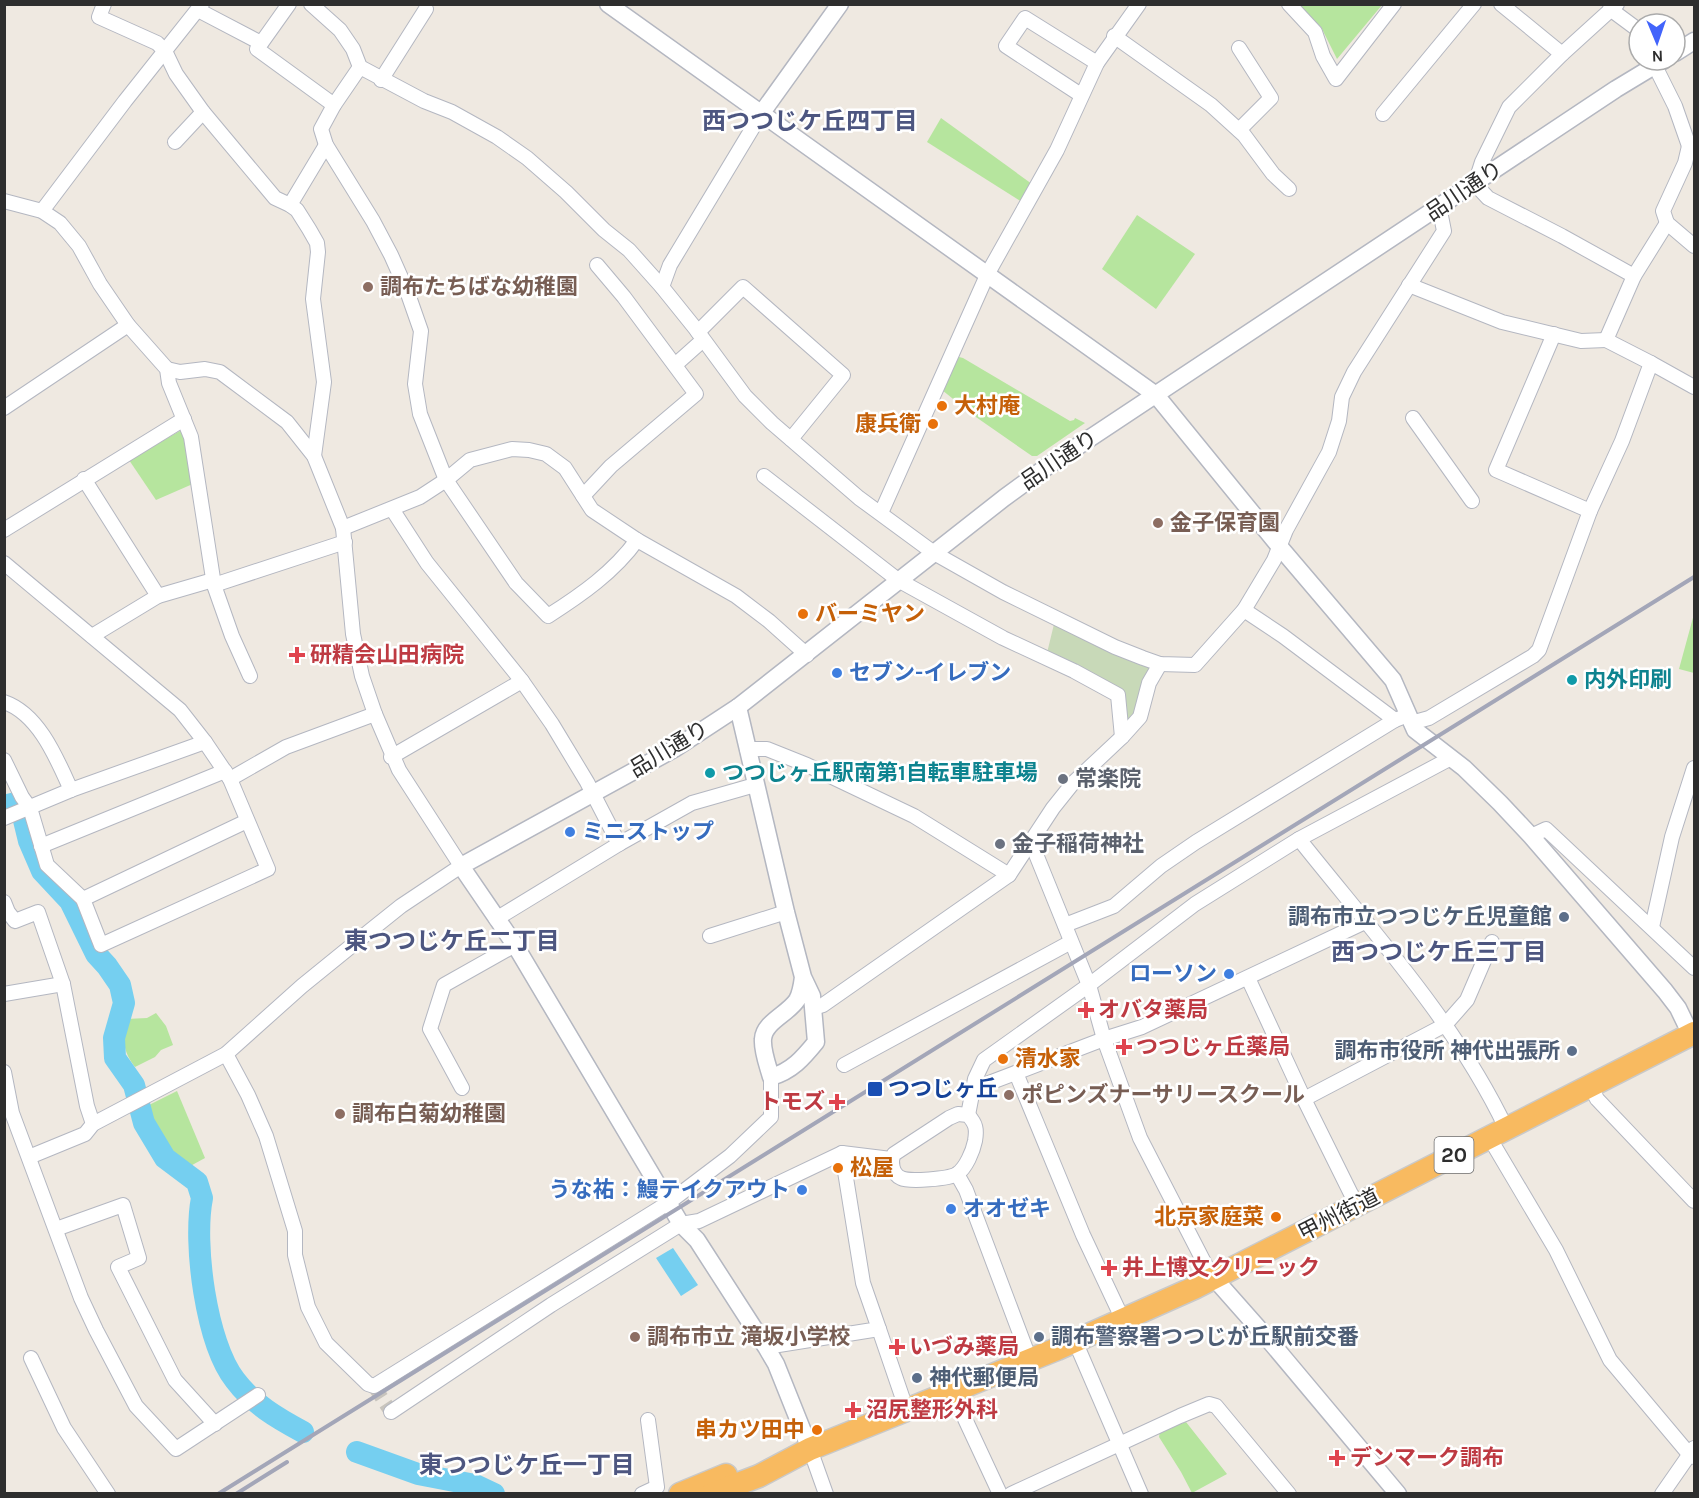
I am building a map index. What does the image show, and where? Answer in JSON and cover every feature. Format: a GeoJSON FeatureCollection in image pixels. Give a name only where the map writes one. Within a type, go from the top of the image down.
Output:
{"type":"FeatureCollection","features":[{"type":"Feature","properties":{"kind":"highway","name":"甲州街道"},"geometry":{"type":"LineString","coordinates":[[712,1494],[759,1476],[810,1449],[1075,1341],[1214,1278],[1693,1034]]}},
{"type":"Feature","properties":{"kind":"highway","name":"甲州街道"},"geometry":{"type":"LineString","coordinates":[[680,1494],[752,1465],[794,1451],[810,1449]]}},
{"type":"Feature","properties":{"kind":"street"},"geometry":{"type":"LineString","coordinates":[[104,4],[99,17],[157,43],[165,51],[176,74],[203,112],[275,198],[297,210],[317,243],[313,299],[324,382],[314,456]]}},
{"type":"Feature","properties":{"kind":"street"},"geometry":{"type":"LineString","coordinates":[[289,4],[257,49],[334,105]]}},
{"type":"Feature","properties":{"kind":"street"},"geometry":{"type":"LineString","coordinates":[[311,4],[340,30],[353,49],[360,67],[381,80],[452,112],[497,137],[527,158],[566,192],[604,230],[629,250],[662,287],[745,396],[859,498],[934,553],[1003,592],[1115,647],[1160,664],[1195,665],[1244,610],[1274,560],[1279,546],[1329,452],[1339,421],[1342,397],[1349,381],[1444,231],[1439,206]]}},
{"type":"Feature","properties":{"kind":"street"},"geometry":{"type":"LineString","coordinates":[[608,4],[1156,395],[1279,546],[1393,680],[1405,719]]}},
{"type":"Feature","properties":{"kind":"street"},"geometry":{"type":"LineString","coordinates":[[662,287],[669,265],[761,114],[840,4]]}},
{"type":"Feature","properties":{"kind":"street"},"geometry":{"type":"LineString","coordinates":[[881,513],[988,273],[1057,150],[1096,63],[1138,4]]}},
{"type":"Feature","properties":{"kind":"street"},"geometry":{"type":"LineString","coordinates":[[1289,4],[1315,32],[1323,56],[1336,79],[1394,4]]}},
{"type":"Feature","properties":{"kind":"street"},"geometry":{"type":"LineString","coordinates":[[1383,114],[1474,4]]}},
{"type":"Feature","properties":{"kind":"street"},"geometry":{"type":"LineString","coordinates":[[1501,4],[1562,54]]}},
{"type":"Feature","properties":{"kind":"street"},"geometry":{"type":"LineString","coordinates":[[1627,19],[1614,7],[1509,106],[1482,162],[1475,184],[1488,198],[1634,276]]}},
{"type":"Feature","properties":{"kind":"street"},"geometry":{"type":"LineString","coordinates":[[42,211],[200,8],[261,43]]}},
{"type":"Feature","properties":{"kind":"street"},"geometry":{"type":"LineString","coordinates":[[381,80],[426,9]]}},
{"type":"Feature","properties":{"kind":"street"},"geometry":{"type":"LineString","coordinates":[[1081,95],[1006,46],[1026,18],[1096,63]]}},
{"type":"Feature","properties":{"kind":"street"},"geometry":{"type":"LineString","coordinates":[[1114,36],[1211,105],[1239,130],[1273,174],[1289,189]]}},
{"type":"Feature","properties":{"kind":"street"},"geometry":{"type":"LineString","coordinates":[[1239,48],[1271,98],[1239,130]]}},
{"type":"Feature","properties":{"kind":"street"},"geometry":{"type":"LineString","coordinates":[[360,67],[321,129],[326,145],[377,230],[408,291],[421,331],[415,384],[420,414],[446,480],[516,583],[548,616],[576,599],[627,555],[637,540]]}},
{"type":"Feature","properties":{"kind":"street","name":"品川通り"},"geometry":{"type":"LineString","coordinates":[[461,866],[674,749],[738,707],[807,655],[898,580],[1045,468],[1642,72]]}},
{"type":"Feature","properties":{"kind":"street"},"geometry":{"type":"LineString","coordinates":[[1661,72],[1692,149],[1664,211],[1667,223],[1695,246]]}},
{"type":"Feature","properties":{"kind":"street"},"geometry":{"type":"LineString","coordinates":[[175,142],[203,112]]}},
{"type":"Feature","properties":{"kind":"street"},"geometry":{"type":"LineString","coordinates":[[290,205],[326,145]]}},
{"type":"Feature","properties":{"kind":"street"},"geometry":{"type":"LineString","coordinates":[[4,201],[42,211],[60,223],[79,246],[100,284],[128,325],[167,369],[170,383],[191,437],[214,582],[232,636],[250,676]]}},
{"type":"Feature","properties":{"kind":"street"},"geometry":{"type":"LineString","coordinates":[[1606,340],[1634,276],[1667,223]]}},
{"type":"Feature","properties":{"kind":"street"},"geometry":{"type":"LineString","coordinates":[[582,496],[611,466],[696,394],[624,297],[597,265]]}},
{"type":"Feature","properties":{"kind":"street"},"geometry":{"type":"LineString","coordinates":[[1409,285],[1502,322],[1581,341],[1606,340],[1695,387]]}},
{"type":"Feature","properties":{"kind":"street"},"geometry":{"type":"LineString","coordinates":[[675,364],[743,287],[843,375],[791,439]]}},
{"type":"Feature","properties":{"kind":"street"},"geometry":{"type":"LineString","coordinates":[[4,408],[128,325]]}},
{"type":"Feature","properties":{"kind":"street"},"geometry":{"type":"LineString","coordinates":[[1554,334],[1496,470],[1590,511]]}},
{"type":"Feature","properties":{"kind":"street"},"geometry":{"type":"LineString","coordinates":[[1065,925],[1114,906],[1161,866],[1196,842],[1405,719],[1429,718],[1533,656],[1539,650],[1590,511],[1622,441],[1652,363]]}},
{"type":"Feature","properties":{"kind":"street"},"geometry":{"type":"LineString","coordinates":[[167,369],[180,372],[205,369],[220,372],[287,422],[314,456],[344,535],[352,634],[362,676],[391,757],[416,800],[515,945],[681,1224],[697,1240],[766,1347],[776,1364],[826,1494]]}},
{"type":"Feature","properties":{"kind":"street"},"geometry":{"type":"LineString","coordinates":[[1413,418],[1472,501]]}},
{"type":"Feature","properties":{"kind":"street"},"geometry":{"type":"LineString","coordinates":[[4,530],[184,419]]}},
{"type":"Feature","properties":{"kind":"street"},"geometry":{"type":"LineString","coordinates":[[92,636],[158,596],[214,582],[344,535],[420,497],[446,480],[470,460],[512,449],[546,454],[558,460],[592,510],[637,540],[736,596],[769,621],[807,655]]}},
{"type":"Feature","properties":{"kind":"street"},"geometry":{"type":"LineString","coordinates":[[764,476],[898,580],[1004,638],[1118,695],[1122,737]]}},
{"type":"Feature","properties":{"kind":"street"},"geometry":{"type":"LineString","coordinates":[[84,479],[158,596]]}},
{"type":"Feature","properties":{"kind":"street"},"geometry":{"type":"LineString","coordinates":[[392,509],[427,563],[522,681],[558,733],[620,844]]}},
{"type":"Feature","properties":{"kind":"street"},"geometry":{"type":"LineString","coordinates":[[4,563],[180,710],[206,742],[227,775],[268,869],[101,945],[83,899],[47,865],[29,809],[6,765]]}},
{"type":"Feature","properties":{"kind":"street"},"geometry":{"type":"LineString","coordinates":[[1244,610],[1405,719],[1500,804],[1531,836],[1665,991],[1693,1034]]}},
{"type":"Feature","properties":{"kind":"street"},"geometry":{"type":"LineString","coordinates":[[813,1008],[823,1005],[1009,875],[1053,808],[1073,783],[1140,717],[1149,683],[1160,664]]}},
{"type":"Feature","properties":{"kind":"street"},"geometry":{"type":"LineString","coordinates":[[391,757],[522,681]]}},
{"type":"Feature","properties":{"kind":"street"},"geometry":{"type":"LineString","coordinates":[[4,702],[17,706],[49,742],[71,790]]}},
{"type":"Feature","properties":{"kind":"street"},"geometry":{"type":"LineString","coordinates":[[738,707],[786,912],[803,976],[812,996],[816,1042],[797,1065],[782,1074],[771,1077]]}},
{"type":"Feature","properties":{"kind":"street"},"geometry":{"type":"LineString","coordinates":[[41,846],[227,775],[286,747],[375,714]]}},
{"type":"Feature","properties":{"kind":"street"},"geometry":{"type":"LineString","coordinates":[[10,817],[71,790],[206,742]]}},
{"type":"Feature","properties":{"kind":"street"},"geometry":{"type":"LineString","coordinates":[[747,749],[767,749],[807,765],[914,816],[1009,875]]}},
{"type":"Feature","properties":{"kind":"street"},"geometry":{"type":"LineString","coordinates":[[968,1115],[975,1078],[984,1060],[1089,985],[1195,904],[1299,839],[1451,758]]}},
{"type":"Feature","properties":{"kind":"street"},"geometry":{"type":"LineString","coordinates":[[1652,927],[1672,837],[1695,768]]}},
{"type":"Feature","properties":{"kind":"street"},"geometry":{"type":"LineString","coordinates":[[496,919],[692,803],[755,785]]}},
{"type":"Feature","properties":{"kind":"street"},"geometry":{"type":"LineString","coordinates":[[83,899],[247,821]]}},
{"type":"Feature","properties":{"kind":"street"},"geometry":{"type":"LineString","coordinates":[[1531,836],[1546,829],[1695,968]]}},
{"type":"Feature","properties":{"kind":"street"},"geometry":{"type":"LineString","coordinates":[[1299,839],[1446,1025],[1471,1064],[1497,1133],[1610,1360],[1693,1453],[1662,1494]]}},
{"type":"Feature","properties":{"kind":"street"},"geometry":{"type":"LineString","coordinates":[[1031,842],[1089,985],[1104,1039],[1145,1148],[1206,1266],[1398,1494]]}},
{"type":"Feature","properties":{"kind":"street"},"geometry":{"type":"LineString","coordinates":[[29,1157],[85,1134],[93,1124],[226,1054],[302,986],[401,906],[461,866]]}},
{"type":"Feature","properties":{"kind":"street"},"geometry":{"type":"LineString","coordinates":[[4,902],[15,921],[38,912],[63,984],[87,1106],[93,1124]]}},
{"type":"Feature","properties":{"kind":"street"},"geometry":{"type":"LineString","coordinates":[[710,936],[786,912]]}},
{"type":"Feature","properties":{"kind":"street"},"geometry":{"type":"LineString","coordinates":[[973,1092],[988,1083],[1142,1027],[1365,922]]}},
{"type":"Feature","properties":{"kind":"street"},"geometry":{"type":"LineString","coordinates":[[844,1065],[1071,942]]}},
{"type":"Feature","properties":{"kind":"street"},"geometry":{"type":"LineString","coordinates":[[1304,1099],[1446,1025],[1467,1000],[1492,942]]}},
{"type":"Feature","properties":{"kind":"street"},"geometry":{"type":"LineString","coordinates":[[462,1088],[430,1029],[444,985],[515,945]]}},
{"type":"Feature","properties":{"kind":"street"},"geometry":{"type":"LineString","coordinates":[[226,1054],[266,1136],[295,1231],[295,1255],[308,1307],[326,1343],[352,1370],[368,1384],[374,1386],[668,1203],[730,1156],[771,1117],[771,1077],[763,1040],[766,1029],[796,1000],[801,991],[803,976]]}},
{"type":"Feature","properties":{"kind":"street"},"geometry":{"type":"LineString","coordinates":[[1248,978],[1357,1206]]}},
{"type":"Feature","properties":{"kind":"street"},"geometry":{"type":"LineString","coordinates":[[4,994],[63,984]]}},
{"type":"Feature","properties":{"kind":"street"},"geometry":{"type":"LineString","coordinates":[[4,1072],[12,1113],[81,1298],[136,1406],[176,1449],[258,1395]]}},
{"type":"Feature","properties":{"kind":"street"},"geometry":{"type":"LineString","coordinates":[[1016,1073],[1083,1236],[1123,1320]]}},
{"type":"Feature","properties":{"kind":"street"},"geometry":{"type":"LineString","coordinates":[[1590,1085],[1597,1099],[1695,1201]]}},
{"type":"Feature","properties":{"kind":"street"},"geometry":{"type":"LineString","coordinates":[[958,1114],[968,1115],[975,1122],[974,1147],[964,1167],[957,1174],[946,1178],[902,1179],[896,1175],[891,1159],[899,1149],[958,1114]]}},
{"type":"Feature","properties":{"kind":"street"},"geometry":{"type":"LineString","coordinates":[[391,1412],[551,1305],[681,1224],[699,1221],[842,1153],[891,1159]]}},
{"type":"Feature","properties":{"kind":"street"},"geometry":{"type":"LineString","coordinates":[[842,1153],[863,1283],[907,1411]]}},
{"type":"Feature","properties":{"kind":"street"},"geometry":{"type":"LineString","coordinates":[[957,1174],[966,1190],[1030,1360]]}},
{"type":"Feature","properties":{"kind":"street"},"geometry":{"type":"LineString","coordinates":[[56,1229],[123,1205],[139,1258],[118,1267],[175,1380],[215,1424]]}},
{"type":"Feature","properties":{"kind":"street"},"geometry":{"type":"LineString","coordinates":[[766,1347],[879,1329]]}},
{"type":"Feature","properties":{"kind":"street"},"geometry":{"type":"LineString","coordinates":[[1075,1341],[1141,1494]]}},
{"type":"Feature","properties":{"kind":"street"},"geometry":{"type":"LineString","coordinates":[[31,1358],[64,1428],[108,1494]]}},
{"type":"Feature","properties":{"kind":"street"},"geometry":{"type":"LineString","coordinates":[[952,1391],[1000,1494]]}},
{"type":"Feature","properties":{"kind":"street"},"geometry":{"type":"LineString","coordinates":[[1011,1494],[1209,1404],[1216,1406],[1289,1494]]}},
{"type":"Feature","properties":{"kind":"street"},"geometry":{"type":"LineString","coordinates":[[642,1494],[657,1487],[648,1420]]}},
{"type":"Feature","properties":{"kind":"green space"},"geometry":{"type":"Polygon","coordinates":[[[1298,5],[1382,5],[1337,59],[1321,27],[1298,5]]]}},
{"type":"Feature","properties":{"kind":"green space"},"geometry":{"type":"Polygon","coordinates":[[[941,118],[1032,184],[1022,202],[927,142],[941,118]]]}},
{"type":"Feature","properties":{"kind":"green space"},"geometry":{"type":"Polygon","coordinates":[[[1137,215],[1195,254],[1156,309],[1102,269],[1137,215]]]}},
{"type":"Feature","properties":{"kind":"green space"},"geometry":{"type":"Polygon","coordinates":[[[959,357],[1070,421],[1075,418],[1085,423],[1037,456],[1032,456],[973,415],[942,390],[959,357]]]}},
{"type":"Feature","properties":{"kind":"green space"},"geometry":{"type":"Polygon","coordinates":[[[185,428],[195,483],[156,500],[129,460],[185,428]]]}},
{"type":"Feature","properties":{"kind":"green space"},"geometry":{"type":"Polygon","coordinates":[[[1694,614],[1694,673],[1679,669],[1694,614]]]}},
{"type":"Feature","properties":{"kind":"green space"},"geometry":{"type":"Polygon","coordinates":[[[1055,620],[1151,666],[1131,724],[1124,721],[1122,692],[1047,653],[1055,620]]]}},
{"type":"Feature","properties":{"kind":"green space"},"geometry":{"type":"Polygon","coordinates":[[[156,1013],[166,1026],[173,1045],[135,1067],[127,1055],[124,1044],[126,1019],[147,1018],[156,1013]]]}},
{"type":"Feature","properties":{"kind":"green space"},"geometry":{"type":"Polygon","coordinates":[[[177,1091],[205,1158],[183,1170],[154,1131],[145,1107],[177,1091]]]}},
{"type":"Feature","properties":{"kind":"green space"},"geometry":{"type":"Polygon","coordinates":[[[1186,1422],[1227,1474],[1192,1493],[1159,1437],[1160,1431],[1186,1422]]]}},
{"type":"Feature","properties":{"kind":"water"},"geometry":{"type":"Polygon","coordinates":[[[673,1248],[698,1285],[681,1296],[656,1258],[673,1248]]]}},
{"type":"Feature","properties":{"kind":"waterway"},"geometry":{"type":"LineString","coordinates":[[4,806],[20,804],[29,841],[42,871],[70,901],[96,954],[120,985],[124,1003],[114,1038],[115,1058],[134,1085],[144,1123],[165,1158],[197,1182],[202,1198],[199,1240],[204,1292],[216,1342],[225,1363],[242,1389],[275,1416],[303,1432]]}},
{"type":"Feature","properties":{"kind":"waterway"},"geometry":{"type":"LineString","coordinates":[[357,1452],[418,1474],[475,1485],[494,1494]]}},
{"type":"Feature","properties":{"kind":"tunnel"},"geometry":{"type":"LineString","coordinates":[[374,1386],[391,1412]]}},
{"type":"Feature","properties":{"kind":"railway"},"geometry":{"type":"LineString","coordinates":[[218,1494],[1694,577]]}},
{"type":"Feature","properties":{"kind":"railway"},"geometry":{"type":"LineString","coordinates":[[236,1494],[287,1462]]}},
{"type":"Feature","properties":{"kind":"place","name":"調布たちばな幼稚園"},"geometry":{"type":"Point","coordinates":[368,287]}},
{"type":"Feature","properties":{"kind":"place","name":"大村庵"},"geometry":{"type":"Point","coordinates":[942,406]}},
{"type":"Feature","properties":{"kind":"place","name":"康兵衛"},"geometry":{"type":"Point","coordinates":[933,424]}},
{"type":"Feature","properties":{"kind":"place","name":"金子保育園"},"geometry":{"type":"Point","coordinates":[1158,523]}},
{"type":"Feature","properties":{"kind":"place","name":"バーミヤン"},"geometry":{"type":"Point","coordinates":[803,614]}},
{"type":"Feature","properties":{"kind":"place","name":"研精会山田病院"},"geometry":{"type":"Point","coordinates":[297,655]}},
{"type":"Feature","properties":{"kind":"place","name":"セブン-イレブン"},"geometry":{"type":"Point","coordinates":[837,673]}},
{"type":"Feature","properties":{"kind":"place","name":"内外印刷"},"geometry":{"type":"Point","coordinates":[1572,680]}},
{"type":"Feature","properties":{"kind":"place","name":"つつじヶ丘駅南第1自転車駐車場"},"geometry":{"type":"Point","coordinates":[710,773]}},
{"type":"Feature","properties":{"kind":"place","name":"常楽院"},"geometry":{"type":"Point","coordinates":[1063,779]}},
{"type":"Feature","properties":{"kind":"place","name":"ミニストップ"},"geometry":{"type":"Point","coordinates":[570,832]}},
{"type":"Feature","properties":{"kind":"place","name":"金子稲荷神社"},"geometry":{"type":"Point","coordinates":[1000,844]}},
{"type":"Feature","properties":{"kind":"place","name":"調布市立つつじケ丘児童館"},"geometry":{"type":"Point","coordinates":[1564,917]}},
{"type":"Feature","properties":{"kind":"place","name":"ローソン"},"geometry":{"type":"Point","coordinates":[1229,974]}},
{"type":"Feature","properties":{"kind":"place","name":"オバタ薬局"},"geometry":{"type":"Point","coordinates":[1086,1010]}},
{"type":"Feature","properties":{"kind":"place","name":"つつじヶ丘薬局"},"geometry":{"type":"Point","coordinates":[1124,1047]}},
{"type":"Feature","properties":{"kind":"place","name":"調布市役所 神代出張所"},"geometry":{"type":"Point","coordinates":[1572,1051]}},
{"type":"Feature","properties":{"kind":"place","name":"清水家"},"geometry":{"type":"Point","coordinates":[1003,1059]}},
{"type":"Feature","properties":{"kind":"place","name":"つつじヶ丘"},"geometry":{"type":"Point","coordinates":[875,1089]}},
{"type":"Feature","properties":{"kind":"place","name":"ポピンズナーサリースクール"},"geometry":{"type":"Point","coordinates":[1009,1095]}},
{"type":"Feature","properties":{"kind":"place","name":"トモズ"},"geometry":{"type":"Point","coordinates":[837,1102]}},
{"type":"Feature","properties":{"kind":"place","name":"調布白菊幼稚園"},"geometry":{"type":"Point","coordinates":[340,1114]}},
{"type":"Feature","properties":{"kind":"place","name":"松屋"},"geometry":{"type":"Point","coordinates":[838,1168]}},
{"type":"Feature","properties":{"kind":"place","name":"うな祐：鰻テイクアウト"},"geometry":{"type":"Point","coordinates":[802,1190]}},
{"type":"Feature","properties":{"kind":"place","name":"オオゼキ"},"geometry":{"type":"Point","coordinates":[951,1209]}},
{"type":"Feature","properties":{"kind":"place","name":"北京家庭菜"},"geometry":{"type":"Point","coordinates":[1276,1217]}},
{"type":"Feature","properties":{"kind":"place","name":"井上博文クリニック"},"geometry":{"type":"Point","coordinates":[1109,1268]}},
{"type":"Feature","properties":{"kind":"place","name":"調布市立 滝坂小学校"},"geometry":{"type":"Point","coordinates":[635,1337]}},
{"type":"Feature","properties":{"kind":"place","name":"調布警察署つつじが丘駅前交番"},"geometry":{"type":"Point","coordinates":[1039,1337]}},
{"type":"Feature","properties":{"kind":"place","name":"いづみ薬局"},"geometry":{"type":"Point","coordinates":[897,1347]}},
{"type":"Feature","properties":{"kind":"place","name":"神代郵便局"},"geometry":{"type":"Point","coordinates":[917,1378]}},
{"type":"Feature","properties":{"kind":"place","name":"沼尻整形外科"},"geometry":{"type":"Point","coordinates":[853,1410]}},
{"type":"Feature","properties":{"kind":"place","name":"串カツ田中"},"geometry":{"type":"Point","coordinates":[817,1430]}},
{"type":"Feature","properties":{"kind":"place","name":"デンマーク調布"},"geometry":{"type":"Point","coordinates":[1337,1458]}},
{"type":"Feature","properties":{"kind":"district","name":"西つつじケ丘四丁目"},"geometry":{"type":"Point","coordinates":[810,121]}},
{"type":"Feature","properties":{"kind":"district","name":"東つつじケ丘二丁目"},"geometry":{"type":"Point","coordinates":[452,941]}},
{"type":"Feature","properties":{"kind":"district","name":"西つつじケ丘三丁目"},"geometry":{"type":"Point","coordinates":[1439,952]}},
{"type":"Feature","properties":{"kind":"district","name":"東つつじケ丘一丁目"},"geometry":{"type":"Point","coordinates":[527,1465]}}]}
